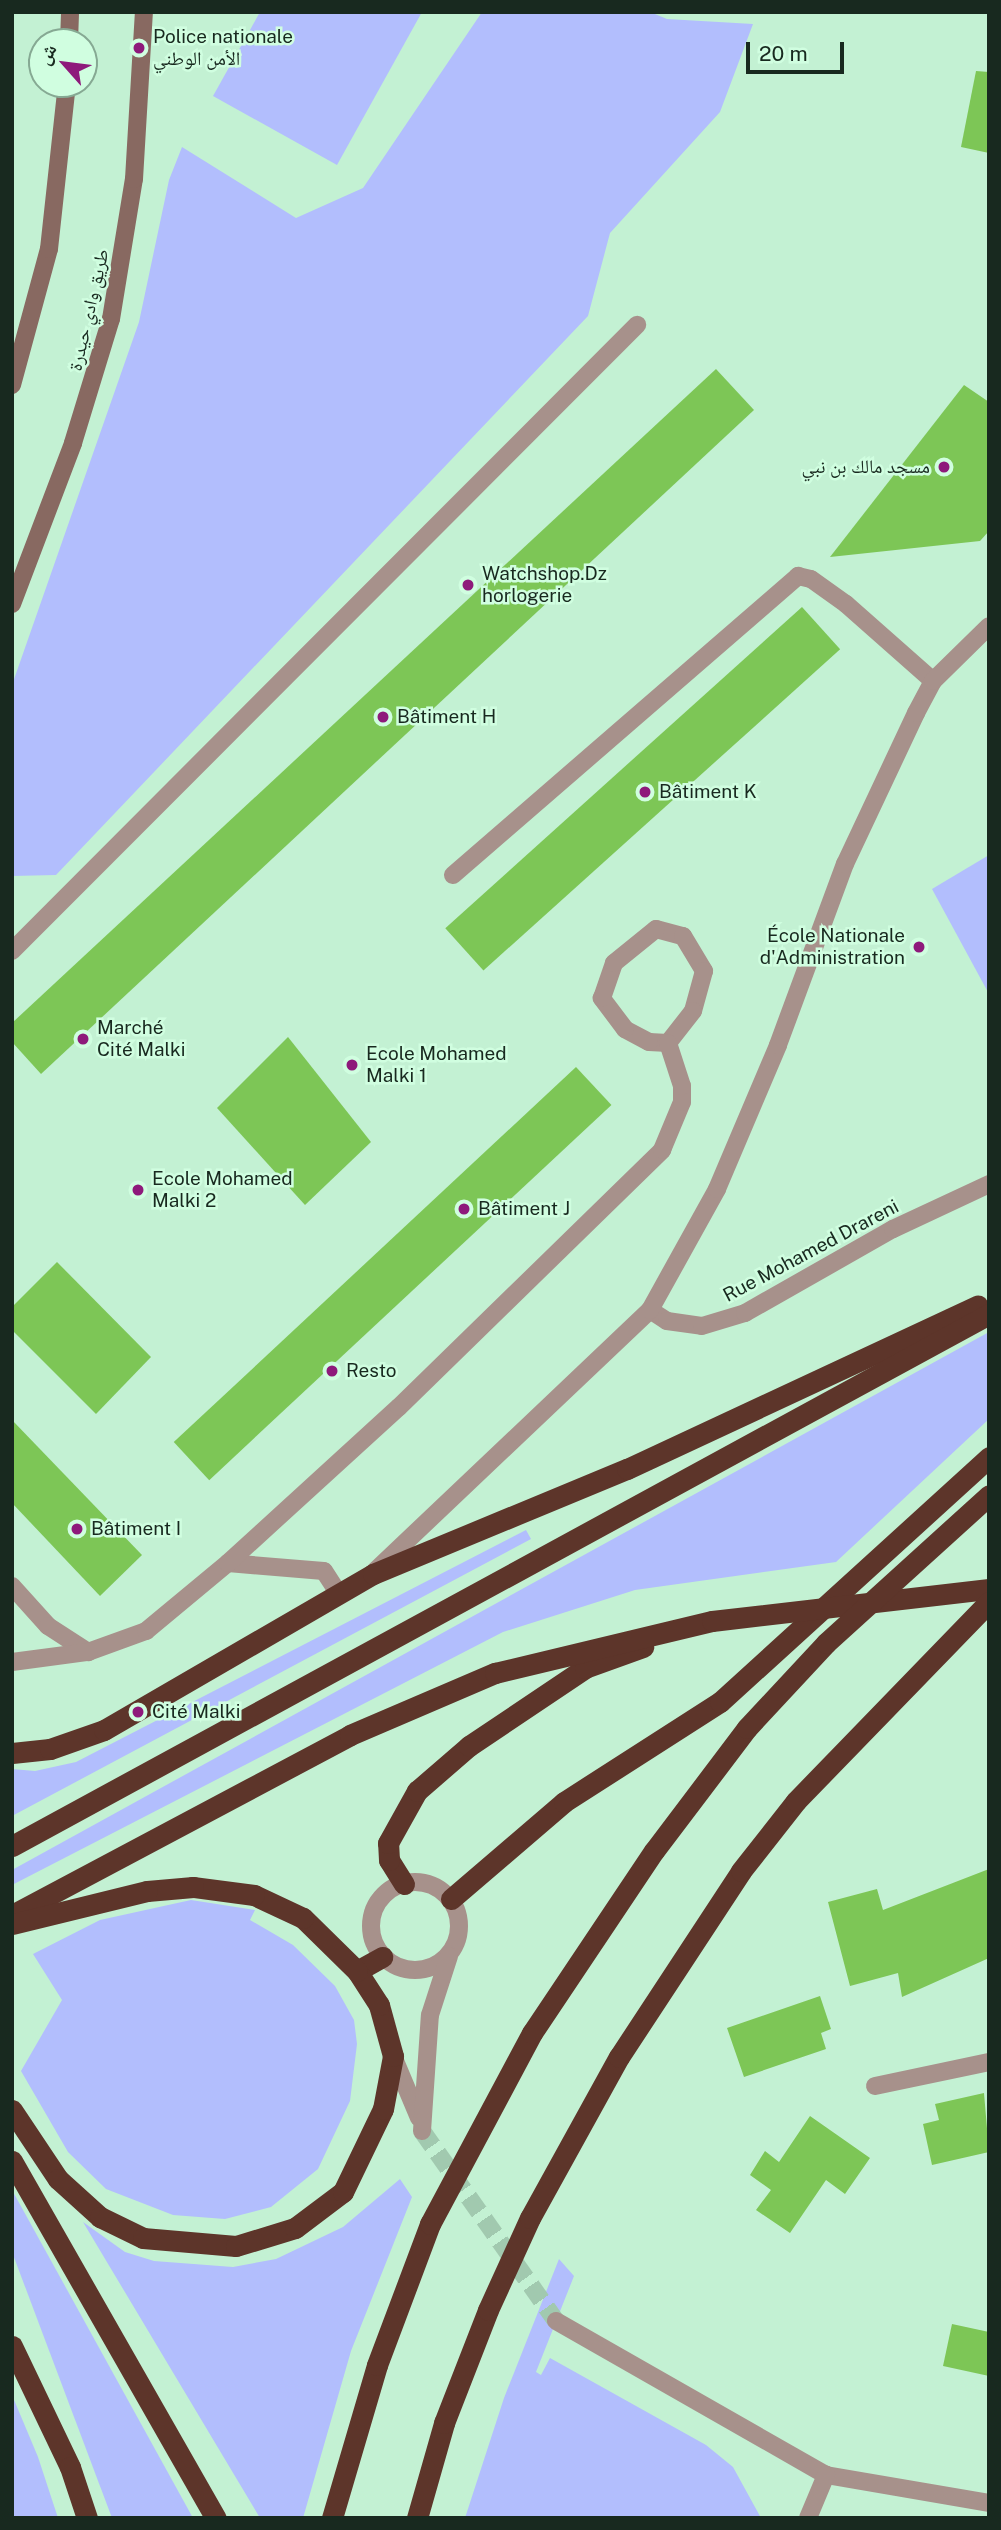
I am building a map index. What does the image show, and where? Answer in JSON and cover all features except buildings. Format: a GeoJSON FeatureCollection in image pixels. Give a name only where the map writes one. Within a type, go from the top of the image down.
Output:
{"type":"FeatureCollection","features":[{"type":"Feature","properties":{"kind":"highway"},"geometry":{"type":"LineString","coordinates":[[12,1753],[50,1749],[104,1730],[337,1591],[627,1469],[989,1300]]}},
{"type":"Feature","properties":{"kind":"highway"},"geometry":{"type":"LineString","coordinates":[[12,1846],[989,1314]]}},
{"type":"Feature","properties":{"kind":"highway"},"geometry":{"type":"LineString","coordinates":[[451,1899],[564,1802],[672,1737],[778,1649],[989,1457]]}},
{"type":"Feature","properties":{"kind":"highway"},"geometry":{"type":"LineString","coordinates":[[332,2518],[377,2365],[430,2224],[482,2122],[532,2033],[654,1851],[747,1728],[826,1643],[924,1551],[989,1495]]}},
{"type":"Feature","properties":{"kind":"highway"},"geometry":{"type":"LineString","coordinates":[[12,1915],[350,1735],[443,1692],[566,1652],[712,1621],[989,1589]]}},
{"type":"Feature","properties":{"kind":"highway"},"geometry":{"type":"LineString","coordinates":[[417,2518],[444,2423],[488,2310],[530,2218],[619,2057],[741,1871],[835,1757],[989,1602]]}},
{"type":"Feature","properties":{"kind":"highway"},"geometry":{"type":"LineString","coordinates":[[404,1884],[389,1860],[392,1827],[438,1770],[585,1668],[712,1621]]}},
{"type":"Feature","properties":{"kind":"highway"},"geometry":{"type":"LineString","coordinates":[[12,1924],[115,1896],[222,1889],[284,1906],[317,1930],[357,1971],[379,2005],[393,2056],[383,2109],[344,2192],[295,2228],[236,2246],[143,2238],[100,2217],[58,2179],[12,2110]]}},
{"type":"Feature","properties":{"kind":"highway"},"geometry":{"type":"LineString","coordinates":[[357,1971],[382,1957]]}},
{"type":"Feature","properties":{"kind":"highway"},"geometry":{"type":"LineString","coordinates":[[12,2161],[216,2518]]}},
{"type":"Feature","properties":{"kind":"highway"},"geometry":{"type":"LineString","coordinates":[[12,2346],[70,2468],[87,2518]]}},
{"type":"Feature","properties":{"kind":"main road","name":"طريق وادي حيدرة"},"geometry":{"type":"LineString","coordinates":[[12,604],[73,443],[110,319],[134,179],[144,12]]}},
{"type":"Feature","properties":{"kind":"main road"},"geometry":{"type":"LineString","coordinates":[[12,385],[50,249],[66,98]]}},
{"type":"Feature","properties":{"kind":"street"},"geometry":{"type":"LineString","coordinates":[[12,951],[637,325]]}},
{"type":"Feature","properties":{"kind":"street"},"geometry":{"type":"LineString","coordinates":[[453,875],[798,576],[811,579],[846,604],[933,681]]}},
{"type":"Feature","properties":{"kind":"street"},"geometry":{"type":"LineString","coordinates":[[373,1574],[649,1310],[717,1189],[778,1045],[845,863],[933,681],[989,626]]}},
{"type":"Feature","properties":{"kind":"street"},"geometry":{"type":"LineString","coordinates":[[656,929],[683,936],[704,971],[693,1011],[668,1043],[649,1042],[625,1029],[610,1015],[602,998],[614,963],[656,929]]}},
{"type":"Feature","properties":{"kind":"street"},"geometry":{"type":"LineString","coordinates":[[12,1662],[88,1651],[146,1631],[228,1563],[399,1408],[662,1150],[682,1102],[682,1086],[668,1043]]}},
{"type":"Feature","properties":{"kind":"street","name":"Rue Mohamed Drareni"},"geometry":{"type":"LineString","coordinates":[[649,1310],[667,1321],[702,1326],[745,1313],[893,1229],[989,1184]]}},
{"type":"Feature","properties":{"kind":"street"},"geometry":{"type":"LineString","coordinates":[[228,1563],[324,1571],[337,1591]]}},
{"type":"Feature","properties":{"kind":"street"},"geometry":{"type":"LineString","coordinates":[[12,1586],[47,1626],[88,1651]]}},
{"type":"Feature","properties":{"kind":"street"},"geometry":{"type":"LineString","coordinates":[[393,2056],[412,2092],[422,2131],[430,2015],[460,1928],[451,1899],[426,1883],[404,1884],[379,1900],[372,1914],[371,1929],[382,1957],[408,1971],[438,1965],[449,1955]]}},
{"type":"Feature","properties":{"kind":"street"},"geometry":{"type":"LineString","coordinates":[[875,2086],[989,2062]]}},
{"type":"Feature","properties":{"kind":"street"},"geometry":{"type":"LineString","coordinates":[[556,2321],[826,2475],[989,2503]]}},
{"type":"Feature","properties":{"kind":"street"},"geometry":{"type":"LineString","coordinates":[[808,2518],[826,2475]]}},
{"type":"Feature","properties":{"kind":"shaded area"},"geometry":{"type":"Polygon","coordinates":[[[260,12],[422,12],[337,165],[213,96],[260,12]]]}},
{"type":"Feature","properties":{"kind":"shaded area"},"geometry":{"type":"Polygon","coordinates":[[[482,12],[650,12],[667,19],[753,24],[720,112],[610,233],[588,316],[56,875],[12,876],[12,685],[139,322],[169,180],[182,147],[296,218],[363,188],[482,12]]]}},
{"type":"Feature","properties":{"kind":"shaded area"},"geometry":{"type":"Polygon","coordinates":[[[989,855],[989,994],[932,889],[989,855]]]}},
{"type":"Feature","properties":{"kind":"shaded area"},"geometry":{"type":"Polygon","coordinates":[[[989,1332],[989,1419],[836,1562],[635,1590],[503,1632],[12,1885],[12,1870],[989,1332]]]}},
{"type":"Feature","properties":{"kind":"shaded area"},"geometry":{"type":"Polygon","coordinates":[[[526,1530],[531,1539],[12,1816],[12,1769],[35,1771],[76,1762],[526,1530]]]}},
{"type":"Feature","properties":{"kind":"shaded area"},"geometry":{"type":"Polygon","coordinates":[[[191,1900],[255,1910],[250,1920],[293,1945],[335,1986],[354,2020],[357,2044],[350,2101],[318,2169],[271,2207],[225,2219],[173,2215],[106,2189],[68,2152],[21,2071],[62,2000],[33,1954],[100,1920],[191,1900]]]}},
{"type":"Feature","properties":{"kind":"shaded area"},"geometry":{"type":"Polygon","coordinates":[[[400,2179],[412,2197],[351,2351],[303,2518],[260,2518],[83,2222],[125,2252],[154,2261],[233,2267],[276,2259],[343,2227],[400,2179]]]}},
{"type":"Feature","properties":{"kind":"shaded area"},"geometry":{"type":"Polygon","coordinates":[[[12,2190],[193,2518],[112,2518],[12,2252],[12,2190]]]}},
{"type":"Feature","properties":{"kind":"shaded area"},"geometry":{"type":"Polygon","coordinates":[[[559,2259],[574,2276],[536,2372],[541,2375],[550,2358],[706,2445],[733,2467],[761,2518],[465,2518],[504,2398],[559,2259]]]}},
{"type":"Feature","properties":{"kind":"shaded area"},"geometry":{"type":"Polygon","coordinates":[[[12,2395],[38,2457],[58,2518],[12,2518],[12,2395]]]}},
{"type":"Feature","properties":{"kind":"tunnel"},"geometry":{"type":"LineString","coordinates":[[422,2131],[556,2321]]}},
{"type":"Feature","properties":{"kind":"place","name":"Police nationale الأمن الوطني"},"geometry":{"type":"Point","coordinates":[139,48]}},
{"type":"Feature","properties":{"kind":"place","name":"مسجد مالك بن نبي"},"geometry":{"type":"Point","coordinates":[944,467]}},
{"type":"Feature","properties":{"kind":"place","name":"Watchshop.Dz horlogerie"},"geometry":{"type":"Point","coordinates":[468,585]}},
{"type":"Feature","properties":{"kind":"place","name":"Bâtiment H"},"geometry":{"type":"Point","coordinates":[383,717]}},
{"type":"Feature","properties":{"kind":"place","name":"Bâtiment K"},"geometry":{"type":"Point","coordinates":[645,792]}},
{"type":"Feature","properties":{"kind":"place","name":"École Nationale d'Administration"},"geometry":{"type":"Point","coordinates":[919,947]}},
{"type":"Feature","properties":{"kind":"place","name":"Marché Cité Malki"},"geometry":{"type":"Point","coordinates":[83,1039]}},
{"type":"Feature","properties":{"kind":"place","name":"Ecole Mohamed Malki 1"},"geometry":{"type":"Point","coordinates":[352,1065]}},
{"type":"Feature","properties":{"kind":"place","name":"Ecole Mohamed Malki 2"},"geometry":{"type":"Point","coordinates":[138,1190]}},
{"type":"Feature","properties":{"kind":"place","name":"Bâtiment J"},"geometry":{"type":"Point","coordinates":[464,1209]}},
{"type":"Feature","properties":{"kind":"place","name":"Resto"},"geometry":{"type":"Point","coordinates":[332,1371]}},
{"type":"Feature","properties":{"kind":"place","name":"Bâtiment I"},"geometry":{"type":"Point","coordinates":[77,1529]}},
{"type":"Feature","properties":{"kind":"place","name":"Cité Malki"},"geometry":{"type":"Point","coordinates":[138,1712]}}]}
